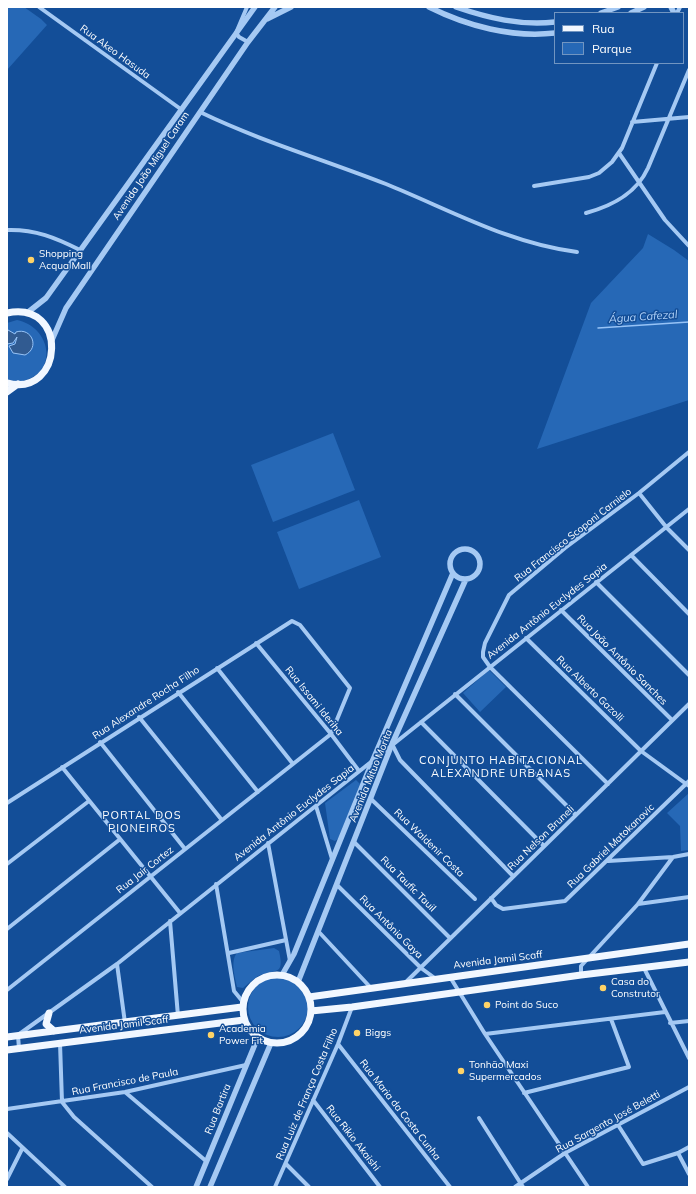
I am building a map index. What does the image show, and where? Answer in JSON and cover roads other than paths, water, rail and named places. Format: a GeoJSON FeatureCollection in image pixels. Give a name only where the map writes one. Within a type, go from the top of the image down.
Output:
{"type":"FeatureCollection","features":[{"type":"Feature","properties":{"kind":"main road"},"geometry":{"type":"LineString","coordinates":[[7,313],[27,313],[41,321],[48,329],[52,340],[53,351],[50,361],[38,378],[18,384],[7,383]]}},
{"type":"Feature","properties":{"kind":"main road"},"geometry":{"type":"LineString","coordinates":[[7,392],[18,384]]}},
{"type":"Feature","properties":{"kind":"main road","name":"Avenida Jamil Scaff"},"geometry":{"type":"LineString","coordinates":[[309,997],[436,978],[689,944]]}},
{"type":"Feature","properties":{"kind":"main road"},"geometry":{"type":"LineString","coordinates":[[311,1011],[352,1007],[581,975],[689,962]]}},
{"type":"Feature","properties":{"kind":"main road"},"geometry":{"type":"LineString","coordinates":[[271,975],[282,975],[298,982],[309,997],[311,1011],[308,1022],[302,1032],[293,1039],[282,1042],[271,1043],[258,1037],[250,1030],[244,1020],[243,1005],[251,986],[260,979],[271,975]]}},
{"type":"Feature","properties":{"kind":"main road","name":"Avenida Jamil Scaff"},"geometry":{"type":"LineString","coordinates":[[7,1036],[178,1016],[243,1005]]}},
{"type":"Feature","properties":{"kind":"main road"},"geometry":{"type":"LineString","coordinates":[[49,1013],[46,1024],[54,1031]]}},
{"type":"Feature","properties":{"kind":"main road","name":"Avenida Jamil Scaff"},"geometry":{"type":"LineString","coordinates":[[7,1050],[60,1042],[244,1020]]}},
{"type":"Feature","properties":{"kind":"street","name":"Rua Akeo Hasuda"},"geometry":{"type":"LineString","coordinates":[[39,7],[182,110]]}},
{"type":"Feature","properties":{"kind":"street"},"geometry":{"type":"LineString","coordinates":[[247,7],[236,33],[239,37],[248,42]]}},
{"type":"Feature","properties":{"kind":"street","name":"Avenida João Miguel Caram"},"geometry":{"type":"LineString","coordinates":[[27,313],[46,298],[255,7]]}},
{"type":"Feature","properties":{"kind":"street","name":"Avenida João Miguel Caram"},"geometry":{"type":"LineString","coordinates":[[52,340],[66,308],[248,42],[275,7]]}},
{"type":"Feature","properties":{"kind":"street"},"geometry":{"type":"LineString","coordinates":[[265,20],[291,7]]}},
{"type":"Feature","properties":{"kind":"street"},"geometry":{"type":"LineString","coordinates":[[429,7],[456,19],[503,31],[521,34],[554,33]]}},
{"type":"Feature","properties":{"kind":"street"},"geometry":{"type":"LineString","coordinates":[[456,7],[501,20],[554,22]]}},
{"type":"Feature","properties":{"kind":"street"},"geometry":{"type":"LineString","coordinates":[[604,12],[618,7]]}},
{"type":"Feature","properties":{"kind":"street"},"geometry":{"type":"LineString","coordinates":[[633,12],[644,7]]}},
{"type":"Feature","properties":{"kind":"street"},"geometry":{"type":"LineString","coordinates":[[534,186],[589,178],[608,166],[619,153],[657,64]]}},
{"type":"Feature","properties":{"kind":"street"},"geometry":{"type":"LineString","coordinates":[[586,213],[604,208],[620,200],[640,183],[689,70]]}},
{"type":"Feature","properties":{"kind":"street"},"geometry":{"type":"LineString","coordinates":[[200,112],[241,130],[385,184],[496,230],[537,244],[577,252]]}},
{"type":"Feature","properties":{"kind":"street"},"geometry":{"type":"LineString","coordinates":[[632,122],[689,117]]}},
{"type":"Feature","properties":{"kind":"street"},"geometry":{"type":"LineString","coordinates":[[619,153],[669,224],[689,246]]}},
{"type":"Feature","properties":{"kind":"street"},"geometry":{"type":"LineString","coordinates":[[7,230],[24,229],[38,232],[54,237],[80,250]]}},
{"type":"Feature","properties":{"kind":"street","name":"Rua Francisco Scoponi Carnielo"},"geometry":{"type":"LineString","coordinates":[[490,667],[483,657],[485,643],[509,595],[565,548],[639,493],[689,452]]}},
{"type":"Feature","properties":{"kind":"street"},"geometry":{"type":"LineString","coordinates":[[639,493],[667,528],[689,550]]}},
{"type":"Feature","properties":{"kind":"street","name":"Avenida Antônio Euclydes Sapia"},"geometry":{"type":"LineString","coordinates":[[18,1035],[117,964],[689,509]]}},
{"type":"Feature","properties":{"kind":"street"},"geometry":{"type":"LineString","coordinates":[[464,549],[471,550],[479,560],[479,569],[473,576],[466,579],[459,578],[453,573],[450,567],[450,560],[455,553],[464,549]]}},
{"type":"Feature","properties":{"kind":"street"},"geometry":{"type":"LineString","coordinates":[[631,555],[689,614]]}},
{"type":"Feature","properties":{"kind":"street","name":"Avenida Mituo Morita"},"geometry":{"type":"LineString","coordinates":[[282,975],[290,962],[333,861],[372,762],[453,573]]}},
{"type":"Feature","properties":{"kind":"street","name":"Avenida Mituo Morita"},"geometry":{"type":"LineString","coordinates":[[298,982],[372,799],[392,744],[466,579]]}},
{"type":"Feature","properties":{"kind":"street"},"geometry":{"type":"LineString","coordinates":[[596,582],[689,675]]}},
{"type":"Feature","properties":{"kind":"street","name":"Rua João Antônio Sanches"},"geometry":{"type":"LineString","coordinates":[[561,610],[672,720]]}},
{"type":"Feature","properties":{"kind":"street","name":"Rua Alexandre Rocha Filho"},"geometry":{"type":"LineString","coordinates":[[7,803],[289,622],[296,621],[350,688],[331,734]]}},
{"type":"Feature","properties":{"kind":"street","name":"Rua Alberto Gazolli"},"geometry":{"type":"LineString","coordinates":[[526,638],[641,751],[688,783]]}},
{"type":"Feature","properties":{"kind":"street","name":"Rua Issami Ideriha"},"geometry":{"type":"LineString","coordinates":[[256,643],[331,734],[359,771]]}},
{"type":"Feature","properties":{"kind":"street"},"geometry":{"type":"LineString","coordinates":[[490,667],[608,784]]}},
{"type":"Feature","properties":{"kind":"street"},"geometry":{"type":"LineString","coordinates":[[217,668],[293,764]]}},
{"type":"Feature","properties":{"kind":"street"},"geometry":{"type":"LineString","coordinates":[[178,692],[258,792]]}},
{"type":"Feature","properties":{"kind":"street"},"geometry":{"type":"LineString","coordinates":[[456,694],[576,815]]}},
{"type":"Feature","properties":{"kind":"street","name":"Rua Nelson Bruneli"},"geometry":{"type":"LineString","coordinates":[[404,983],[689,704]]}},
{"type":"Feature","properties":{"kind":"street"},"geometry":{"type":"LineString","coordinates":[[139,717],[221,819]]}},
{"type":"Feature","properties":{"kind":"street"},"geometry":{"type":"LineString","coordinates":[[421,722],[544,846]]}},
{"type":"Feature","properties":{"kind":"street","name":"Rua Jair Cortez"},"geometry":{"type":"LineString","coordinates":[[7,990],[221,819],[258,792],[331,734]]}},
{"type":"Feature","properties":{"kind":"street"},"geometry":{"type":"LineString","coordinates":[[100,742],[185,849]]}},
{"type":"Feature","properties":{"kind":"street"},"geometry":{"type":"LineString","coordinates":[[392,744],[400,760],[513,876]]}},
{"type":"Feature","properties":{"kind":"street"},"geometry":{"type":"LineString","coordinates":[[62,767],[119,840],[180,913]]}},
{"type":"Feature","properties":{"kind":"street","name":"Rua Gabriel Matokanovic"},"geometry":{"type":"LineString","coordinates":[[491,898],[496,905],[503,909],[566,901],[688,783]]}},
{"type":"Feature","properties":{"kind":"street","name":"Rua Waldenir Costa"},"geometry":{"type":"LineString","coordinates":[[372,799],[475,899]]}},
{"type":"Feature","properties":{"kind":"street"},"geometry":{"type":"LineString","coordinates":[[7,864],[89,801]]}},
{"type":"Feature","properties":{"kind":"street"},"geometry":{"type":"LineString","coordinates":[[316,806],[333,861]]}},
{"type":"Feature","properties":{"kind":"street"},"geometry":{"type":"LineString","coordinates":[[7,929],[119,840]]}},
{"type":"Feature","properties":{"kind":"street","name":"Rua Taufic Tauil"},"geometry":{"type":"LineString","coordinates":[[354,842],[450,938]]}},
{"type":"Feature","properties":{"kind":"street"},"geometry":{"type":"LineString","coordinates":[[268,843],[290,962]]}},
{"type":"Feature","properties":{"kind":"street"},"geometry":{"type":"LineString","coordinates":[[607,861],[673,857],[689,854]]}},
{"type":"Feature","properties":{"kind":"street"},"geometry":{"type":"LineString","coordinates":[[581,975],[581,966],[638,904],[673,857]]}},
{"type":"Feature","properties":{"kind":"street"},"geometry":{"type":"LineString","coordinates":[[216,884],[229,953],[234,991],[243,1005]]}},
{"type":"Feature","properties":{"kind":"street","name":"Rua Antônio Gaya"},"geometry":{"type":"LineString","coordinates":[[337,885],[420,968],[436,978]]}},
{"type":"Feature","properties":{"kind":"street"},"geometry":{"type":"LineString","coordinates":[[638,904],[689,897]]}},
{"type":"Feature","properties":{"kind":"street"},"geometry":{"type":"LineString","coordinates":[[170,921],[178,1016]]}},
{"type":"Feature","properties":{"kind":"street"},"geometry":{"type":"LineString","coordinates":[[318,931],[371,988]]}},
{"type":"Feature","properties":{"kind":"street"},"geometry":{"type":"LineString","coordinates":[[229,953],[286,940]]}},
{"type":"Feature","properties":{"kind":"street"},"geometry":{"type":"LineString","coordinates":[[117,964],[126,1022]]}},
{"type":"Feature","properties":{"kind":"street"},"geometry":{"type":"LineString","coordinates":[[644,968],[670,1023],[689,1058]]}},
{"type":"Feature","properties":{"kind":"street"},"geometry":{"type":"LineString","coordinates":[[450,977],[485,1034],[588,1187]]}},
{"type":"Feature","properties":{"kind":"street","name":"Rua Luiz de França Costa Filho"},"geometry":{"type":"LineString","coordinates":[[275,1187],[338,1044],[352,1007]]}},
{"type":"Feature","properties":{"kind":"street"},"geometry":{"type":"LineString","coordinates":[[485,1034],[665,1012]]}},
{"type":"Feature","properties":{"kind":"street"},"geometry":{"type":"LineString","coordinates":[[524,1093],[629,1067],[611,1019]]}},
{"type":"Feature","properties":{"kind":"street"},"geometry":{"type":"LineString","coordinates":[[670,1023],[689,1020]]}},
{"type":"Feature","properties":{"kind":"street"},"geometry":{"type":"LineString","coordinates":[[18,1035],[19,1049]]}},
{"type":"Feature","properties":{"kind":"street","name":"Rua Bartira"},"geometry":{"type":"LineString","coordinates":[[196,1187],[258,1037]]}},
{"type":"Feature","properties":{"kind":"street"},"geometry":{"type":"LineString","coordinates":[[60,1042],[62,1102],[74,1117],[152,1187]]}},
{"type":"Feature","properties":{"kind":"street"},"geometry":{"type":"LineString","coordinates":[[210,1187],[271,1043]]}},
{"type":"Feature","properties":{"kind":"street","name":"Rua Maria da Costa Cunha"},"geometry":{"type":"LineString","coordinates":[[338,1044],[450,1187]]}},
{"type":"Feature","properties":{"kind":"street","name":"Rua Francisco de Paula"},"geometry":{"type":"LineString","coordinates":[[7,1109],[125,1092],[246,1065]]}},
{"type":"Feature","properties":{"kind":"street","name":"Rua Sargento José Beletti"},"geometry":{"type":"LineString","coordinates":[[516,1187],[522,1185],[565,1153],[689,1087]]}},
{"type":"Feature","properties":{"kind":"street"},"geometry":{"type":"LineString","coordinates":[[125,1092],[206,1162]]}},
{"type":"Feature","properties":{"kind":"street","name":"Rua Rikio Akaishi"},"geometry":{"type":"LineString","coordinates":[[313,1100],[380,1187]]}},
{"type":"Feature","properties":{"kind":"street"},"geometry":{"type":"LineString","coordinates":[[479,1118],[522,1185]]}},
{"type":"Feature","properties":{"kind":"street"},"geometry":{"type":"LineString","coordinates":[[618,1125],[643,1164],[678,1153],[689,1147]]}},
{"type":"Feature","properties":{"kind":"street"},"geometry":{"type":"LineString","coordinates":[[7,1134],[65,1187]]}},
{"type":"Feature","properties":{"kind":"street"},"geometry":{"type":"LineString","coordinates":[[7,1180],[22,1149]]}},
{"type":"Feature","properties":{"kind":"street"},"geometry":{"type":"LineString","coordinates":[[678,1153],[689,1174]]}},
{"type":"Feature","properties":{"kind":"street"},"geometry":{"type":"LineString","coordinates":[[286,1164],[308,1187]]}},
{"type":"Feature","properties":{"kind":"waterway","name":"Água Cafezal"},"geometry":{"type":"LineString","coordinates":[[598,328],[689,322]]}},
{"type":"Feature","properties":{"kind":"place","name":"Shopping Acqua Mall"},"geometry":{"type":"Point","coordinates":[31,260]}},
{"type":"Feature","properties":{"kind":"place","name":"Casa do Construtor"},"geometry":{"type":"Point","coordinates":[603,988]}},
{"type":"Feature","properties":{"kind":"place","name":"Point do Suco"},"geometry":{"type":"Point","coordinates":[487,1005]}},
{"type":"Feature","properties":{"kind":"place","name":"Biggs"},"geometry":{"type":"Point","coordinates":[357,1033]}},
{"type":"Feature","properties":{"kind":"place","name":"Academia Power Fit"},"geometry":{"type":"Point","coordinates":[211,1035]}},
{"type":"Feature","properties":{"kind":"place","name":"Tonhão Maxi Supermercados"},"geometry":{"type":"Point","coordinates":[461,1071]}},
{"type":"Feature","properties":{"kind":"district","name":"CONJUNTO HABITACIONAL ALEXANDRE URBANAS"},"geometry":{"type":"Point","coordinates":[501,767]}},
{"type":"Feature","properties":{"kind":"district","name":"PORTAL DOS PIONEIROS"},"geometry":{"type":"Point","coordinates":[142,822]}}]}
